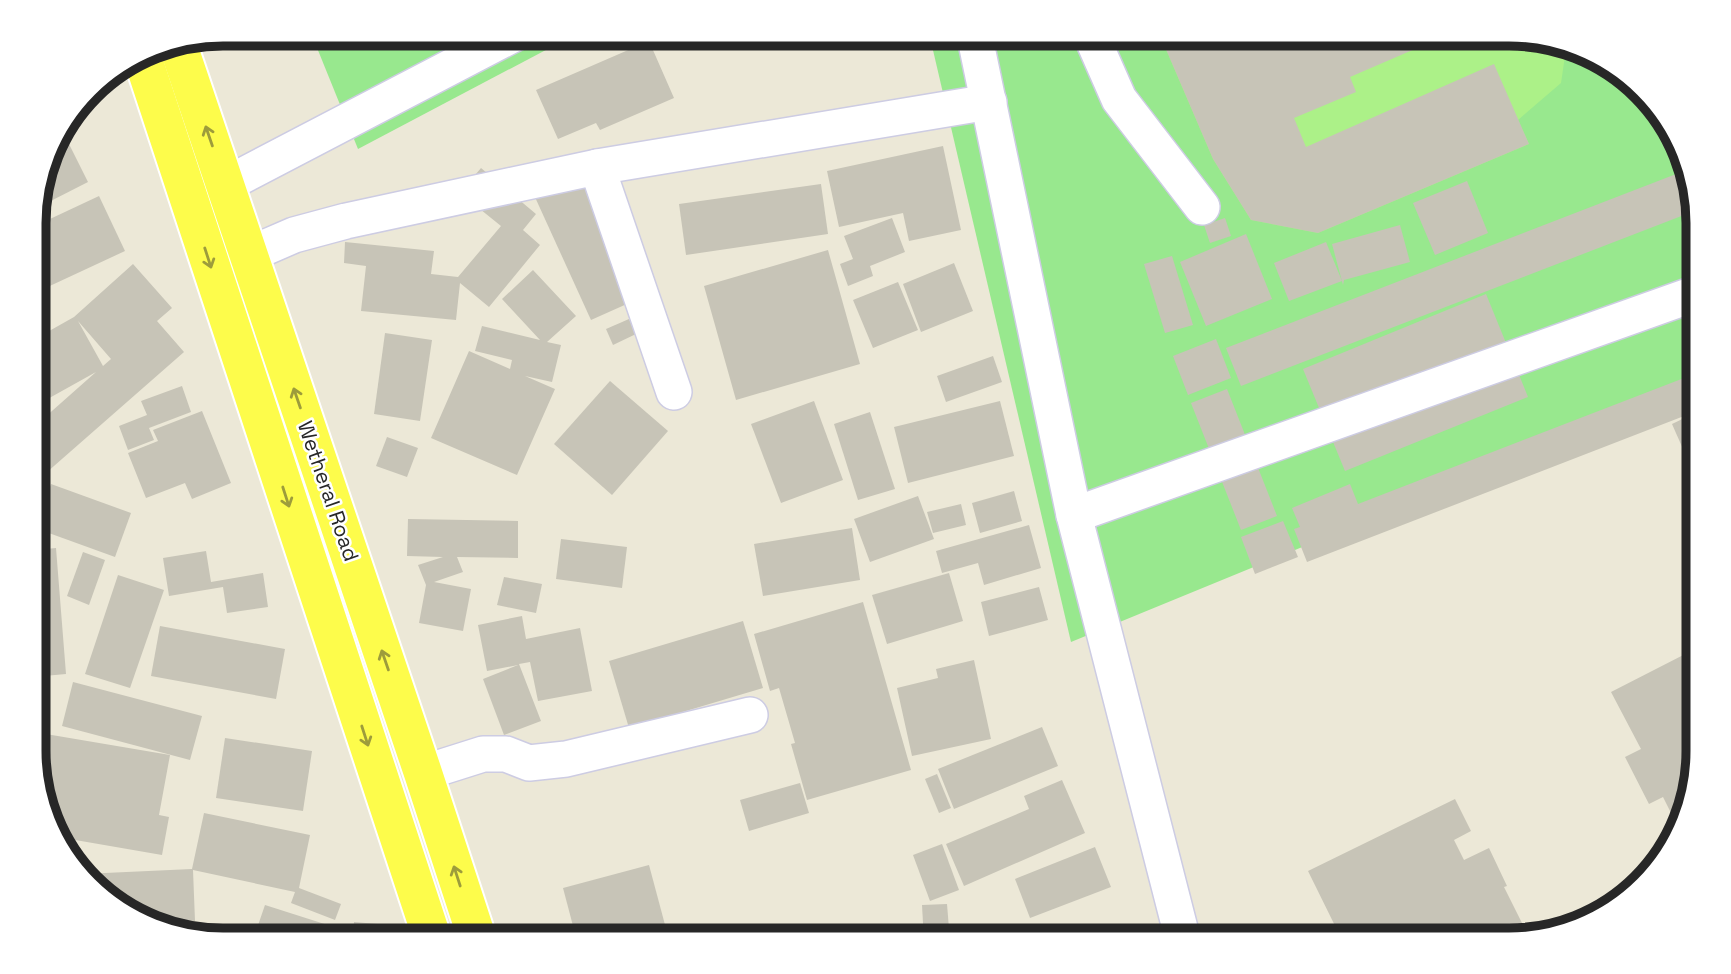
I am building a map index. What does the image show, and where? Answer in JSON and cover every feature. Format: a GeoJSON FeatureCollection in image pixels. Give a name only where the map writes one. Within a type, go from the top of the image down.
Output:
{"type":"FeatureCollection","features":[{"type":"Feature","properties":{"kind":"main road","name":"Wetheral Road"},"geometry":{"type":"LineString","coordinates":[[180,51],[474,928]]}},
{"type":"Feature","properties":{"kind":"main road","name":"Wetheral Road"},"geometry":{"type":"LineString","coordinates":[[145,64],[429,928]]}},
{"type":"Feature","properties":{"kind":"street"},"geometry":{"type":"LineString","coordinates":[[190,203],[491,46]]}},
{"type":"Feature","properties":{"kind":"street"},"geometry":{"type":"LineString","coordinates":[[977,46],[1074,514],[1180,928]]}},
{"type":"Feature","properties":{"kind":"street"},"geometry":{"type":"LineString","coordinates":[[1096,46],[1119,99],[1202,207]]}},
{"type":"Feature","properties":{"kind":"street"},"geometry":{"type":"LineString","coordinates":[[248,255],[294,235],[346,220],[597,167],[989,102]]}},
{"type":"Feature","properties":{"kind":"street"},"geometry":{"type":"LineString","coordinates":[[597,167],[674,392]]}},
{"type":"Feature","properties":{"kind":"street"},"geometry":{"type":"LineString","coordinates":[[1074,514],[1685,297]]}},
{"type":"Feature","properties":{"kind":"street"},"geometry":{"type":"LineString","coordinates":[[423,773],[483,754],[506,754],[529,763],[566,759],[750,715]]}},
{"type":"Feature","properties":{"kind":"green space"},"geometry":{"type":"Polygon","coordinates":[[[316,46],[553,46],[358,149],[316,46]]]}},
{"type":"Feature","properties":{"kind":"green space"},"geometry":{"type":"Polygon","coordinates":[[[932,46],[1532,47],[1576,59],[1597,69],[1634,97],[1662,134],[1682,188],[1685,211],[1685,390],[1071,642],[932,46]]]}},
{"type":"Feature","properties":{"kind":"green space"},"geometry":{"type":"Polygon","coordinates":[[[1165,46],[1509,46],[1532,47],[1565,55],[1561,83],[1518,120],[1529,144],[1318,233],[1251,220],[1213,159],[1165,46]]]}},
{"type":"Feature","properties":{"kind":"building"},"geometry":{"type":"Polygon","coordinates":[[[637,46],[651,46],[674,98],[600,130],[596,123],[558,139],[536,90],[637,46]]]}},
{"type":"Feature","properties":{"kind":"building"},"geometry":{"type":"Polygon","coordinates":[[[1165,46],[1422,46],[1350,77],[1356,92],[1294,118],[1306,147],[1494,64],[1529,144],[1318,233],[1251,220],[1213,159],[1165,46]]]}},
{"type":"Feature","properties":{"kind":"building"},"geometry":{"type":"Polygon","coordinates":[[[67,139],[88,182],[47,203],[55,165],[67,139]]]}},
{"type":"Feature","properties":{"kind":"building"},"geometry":{"type":"Polygon","coordinates":[[[943,146],[961,230],[909,241],[903,213],[839,227],[827,171],[943,146]]]}},
{"type":"Feature","properties":{"kind":"building"},"geometry":{"type":"Polygon","coordinates":[[[481,168],[536,214],[523,230],[540,245],[489,307],[460,283],[456,320],[361,311],[366,266],[344,263],[345,242],[434,251],[431,274],[458,277],[501,226],[460,193],[481,168]]]}},
{"type":"Feature","properties":{"kind":"building"},"geometry":{"type":"Polygon","coordinates":[[[1678,173],[1685,215],[1241,386],[1226,348],[1678,173]]]}},
{"type":"Feature","properties":{"kind":"building"},"geometry":{"type":"Polygon","coordinates":[[[582,176],[638,299],[591,320],[529,184],[582,176]]]}},
{"type":"Feature","properties":{"kind":"building"},"geometry":{"type":"Polygon","coordinates":[[[1467,181],[1488,233],[1435,255],[1413,203],[1467,181]]]}},
{"type":"Feature","properties":{"kind":"building"},"geometry":{"type":"Polygon","coordinates":[[[821,184],[828,234],[686,255],[679,204],[821,184]]]}},
{"type":"Feature","properties":{"kind":"building"},"geometry":{"type":"Polygon","coordinates":[[[99,196],[125,251],[46,288],[46,221],[99,196]]]}},
{"type":"Feature","properties":{"kind":"building"},"geometry":{"type":"Polygon","coordinates":[[[892,218],[905,252],[870,266],[873,276],[848,286],[840,264],[853,259],[844,236],[892,218]]]}},
{"type":"Feature","properties":{"kind":"building"},"geometry":{"type":"Polygon","coordinates":[[[1225,218],[1231,236],[1210,243],[1204,225],[1225,218]]]}},
{"type":"Feature","properties":{"kind":"building"},"geometry":{"type":"Polygon","coordinates":[[[1400,225],[1410,262],[1344,280],[1343,285],[1332,244],[1400,225]]]}},
{"type":"Feature","properties":{"kind":"building"},"geometry":{"type":"Polygon","coordinates":[[[1246,234],[1272,299],[1206,326],[1180,262],[1246,234]]]}},
{"type":"Feature","properties":{"kind":"building"},"geometry":{"type":"Polygon","coordinates":[[[1326,242],[1342,281],[1289,301],[1274,263],[1326,242]]]}},
{"type":"Feature","properties":{"kind":"building"},"geometry":{"type":"Polygon","coordinates":[[[828,250],[860,364],[736,400],[704,286],[828,250]]]}},
{"type":"Feature","properties":{"kind":"building"},"geometry":{"type":"Polygon","coordinates":[[[1172,256],[1193,325],[1165,333],[1144,264],[1172,256]]]}},
{"type":"Feature","properties":{"kind":"building"},"geometry":{"type":"Polygon","coordinates":[[[954,263],[973,311],[921,332],[903,284],[954,263]]]}},
{"type":"Feature","properties":{"kind":"building"},"geometry":{"type":"Polygon","coordinates":[[[133,264],[172,308],[157,321],[184,352],[46,473],[46,416],[96,372],[46,400],[46,333],[74,317],[133,264]],[[78,321],[103,366],[111,359],[78,321]]]}},
{"type":"Feature","properties":{"kind":"building"},"geometry":{"type":"Polygon","coordinates":[[[533,270],[576,316],[547,342],[561,345],[552,382],[525,376],[555,389],[517,475],[431,438],[469,351],[510,369],[512,360],[475,351],[482,326],[540,340],[502,299],[533,270]]]}},
{"type":"Feature","properties":{"kind":"building"},"geometry":{"type":"Polygon","coordinates":[[[898,282],[918,330],[873,348],[853,300],[898,282]]]}},
{"type":"Feature","properties":{"kind":"building"},"geometry":{"type":"Polygon","coordinates":[[[1486,294],[1528,397],[1345,471],[1303,369],[1486,294]]]}},
{"type":"Feature","properties":{"kind":"building"},"geometry":{"type":"Polygon","coordinates":[[[629,319],[636,334],[613,345],[606,329],[629,319]]]}},
{"type":"Feature","properties":{"kind":"building"},"geometry":{"type":"Polygon","coordinates":[[[385,333],[432,340],[420,421],[374,414],[385,333]]]}},
{"type":"Feature","properties":{"kind":"building"},"geometry":{"type":"Polygon","coordinates":[[[1216,339],[1231,378],[1188,395],[1173,356],[1216,339]]]}},
{"type":"Feature","properties":{"kind":"building"},"geometry":{"type":"Polygon","coordinates":[[[993,356],[1002,382],[946,402],[937,376],[993,356]]]}},
{"type":"Feature","properties":{"kind":"building"},"geometry":{"type":"Polygon","coordinates":[[[1685,378],[1685,416],[1307,562],[1294,529],[1300,527],[1292,508],[1350,484],[1358,504],[1685,378]]]}},
{"type":"Feature","properties":{"kind":"building"},"geometry":{"type":"Polygon","coordinates":[[[610,381],[668,431],[612,495],[554,444],[610,381]]]}},
{"type":"Feature","properties":{"kind":"building"},"geometry":{"type":"Polygon","coordinates":[[[182,386],[191,412],[149,428],[154,440],[128,450],[119,426],[147,415],[141,401],[182,386]]]}},
{"type":"Feature","properties":{"kind":"building"},"geometry":{"type":"Polygon","coordinates":[[[1227,389],[1277,516],[1241,530],[1191,403],[1227,389]]]}},
{"type":"Feature","properties":{"kind":"building"},"geometry":{"type":"Polygon","coordinates":[[[814,401],[843,480],[781,503],[751,424],[814,401]]]}},
{"type":"Feature","properties":{"kind":"building"},"geometry":{"type":"Polygon","coordinates":[[[1000,401],[1014,456],[908,483],[894,427],[1000,401]]]}},
{"type":"Feature","properties":{"kind":"building"},"geometry":{"type":"Polygon","coordinates":[[[202,411],[231,483],[192,499],[185,483],[146,498],[128,453],[158,441],[153,430],[202,411]]]}},
{"type":"Feature","properties":{"kind":"building"},"geometry":{"type":"Polygon","coordinates":[[[870,412],[895,489],[858,500],[834,424],[870,412]]]}},
{"type":"Feature","properties":{"kind":"building"},"geometry":{"type":"Polygon","coordinates":[[[1685,418],[1685,448],[1683,449],[1672,424],[1685,418]]]}},
{"type":"Feature","properties":{"kind":"building"},"geometry":{"type":"Polygon","coordinates":[[[387,437],[418,448],[407,477],[376,466],[387,437]]]}},
{"type":"Feature","properties":{"kind":"building"},"geometry":{"type":"Polygon","coordinates":[[[51,484],[131,513],[115,557],[46,532],[46,498],[51,484]]]}},
{"type":"Feature","properties":{"kind":"building"},"geometry":{"type":"Polygon","coordinates":[[[1014,491],[1022,521],[980,533],[972,503],[1014,491]]]}},
{"type":"Feature","properties":{"kind":"building"},"geometry":{"type":"Polygon","coordinates":[[[918,496],[934,539],[870,562],[854,519],[918,496]]]}},
{"type":"Feature","properties":{"kind":"building"},"geometry":{"type":"Polygon","coordinates":[[[961,504],[966,525],[933,533],[927,512],[961,504]]]}},
{"type":"Feature","properties":{"kind":"building"},"geometry":{"type":"Polygon","coordinates":[[[408,519],[518,521],[518,558],[457,557],[463,572],[434,582],[471,589],[463,631],[419,623],[426,585],[418,565],[443,557],[407,556],[408,519]]]}},
{"type":"Feature","properties":{"kind":"building"},"geometry":{"type":"Polygon","coordinates":[[[1283,521],[1298,557],[1255,574],[1241,537],[1283,521]]]}},
{"type":"Feature","properties":{"kind":"building"},"geometry":{"type":"Polygon","coordinates":[[[1029,525],[1041,568],[984,585],[978,563],[942,573],[936,551],[1029,525]]]}},
{"type":"Feature","properties":{"kind":"building"},"geometry":{"type":"Polygon","coordinates":[[[852,528],[860,580],[763,596],[754,544],[852,528]]]}},
{"type":"Feature","properties":{"kind":"building"},"geometry":{"type":"Polygon","coordinates":[[[561,539],[627,547],[622,588],[556,579],[561,539]]]}},
{"type":"Feature","properties":{"kind":"building"},"geometry":{"type":"Polygon","coordinates":[[[56,548],[66,674],[46,676],[46,549],[56,548]]]}},
{"type":"Feature","properties":{"kind":"building"},"geometry":{"type":"Polygon","coordinates":[[[206,551],[211,582],[263,573],[268,607],[227,613],[223,587],[169,596],[163,558],[206,551]]]}},
{"type":"Feature","properties":{"kind":"building"},"geometry":{"type":"Polygon","coordinates":[[[83,552],[105,560],[89,605],[67,596],[83,552]]]}},
{"type":"Feature","properties":{"kind":"building"},"geometry":{"type":"Polygon","coordinates":[[[949,573],[963,621],[887,644],[872,595],[949,573]]]}},
{"type":"Feature","properties":{"kind":"building"},"geometry":{"type":"Polygon","coordinates":[[[118,575],[164,590],[130,688],[85,674],[118,575]]]}},
{"type":"Feature","properties":{"kind":"building"},"geometry":{"type":"Polygon","coordinates":[[[504,577],[542,584],[536,613],[497,605],[504,577]]]}},
{"type":"Feature","properties":{"kind":"building"},"geometry":{"type":"Polygon","coordinates":[[[1039,587],[1048,620],[989,636],[981,602],[1039,587]]]}},
{"type":"Feature","properties":{"kind":"building"},"geometry":{"type":"Polygon","coordinates":[[[863,602],[911,770],[807,800],[791,744],[795,743],[779,688],[770,691],[754,634],[863,602]]]}},
{"type":"Feature","properties":{"kind":"building"},"geometry":{"type":"Polygon","coordinates":[[[522,616],[526,639],[580,628],[592,691],[538,701],[530,662],[519,664],[541,721],[504,735],[483,679],[518,665],[487,671],[478,625],[522,616]]]}},
{"type":"Feature","properties":{"kind":"building"},"geometry":{"type":"Polygon","coordinates":[[[743,621],[763,688],[629,728],[609,661],[743,621]]]}},
{"type":"Feature","properties":{"kind":"building"},"geometry":{"type":"Polygon","coordinates":[[[160,626],[285,649],[276,699],[151,676],[160,626]]]}},
{"type":"Feature","properties":{"kind":"building"},"geometry":{"type":"Polygon","coordinates":[[[1685,654],[1685,763],[1682,786],[1673,817],[1663,797],[1649,804],[1625,757],[1641,749],[1611,692],[1685,654]]]}},
{"type":"Feature","properties":{"kind":"building"},"geometry":{"type":"Polygon","coordinates":[[[974,660],[991,739],[912,756],[897,688],[938,678],[936,669],[974,660]]]}},
{"type":"Feature","properties":{"kind":"building"},"geometry":{"type":"Polygon","coordinates":[[[73,682],[202,716],[190,760],[62,726],[73,682]]]}},
{"type":"Feature","properties":{"kind":"building"},"geometry":{"type":"Polygon","coordinates":[[[1042,727],[1058,766],[954,809],[938,769],[1042,727]]]}},
{"type":"Feature","properties":{"kind":"building"},"geometry":{"type":"Polygon","coordinates":[[[46,734],[170,755],[159,815],[169,817],[162,855],[69,839],[55,809],[49,786],[46,734]]]}},
{"type":"Feature","properties":{"kind":"building"},"geometry":{"type":"Polygon","coordinates":[[[225,738],[312,751],[303,811],[216,798],[225,738]]]}},
{"type":"Feature","properties":{"kind":"building"},"geometry":{"type":"Polygon","coordinates":[[[937,774],[951,808],[939,813],[925,779],[937,774]]]}},
{"type":"Feature","properties":{"kind":"building"},"geometry":{"type":"Polygon","coordinates":[[[1062,780],[1085,833],[964,886],[946,844],[1029,809],[1024,796],[1062,780]]]}},
{"type":"Feature","properties":{"kind":"building"},"geometry":{"type":"Polygon","coordinates":[[[800,783],[809,813],[749,831],[740,800],[800,783]]]}},
{"type":"Feature","properties":{"kind":"building"},"geometry":{"type":"Polygon","coordinates":[[[1455,799],[1471,831],[1454,840],[1464,860],[1489,848],[1524,927],[1336,928],[1308,871],[1455,799]]]}},
{"type":"Feature","properties":{"kind":"building"},"geometry":{"type":"Polygon","coordinates":[[[204,813],[310,835],[299,888],[341,904],[335,920],[291,903],[295,892],[193,870],[195,921],[176,922],[134,905],[94,873],[192,869],[204,813]]]}},
{"type":"Feature","properties":{"kind":"building"},"geometry":{"type":"Polygon","coordinates":[[[942,844],[959,890],[930,901],[913,855],[942,844]]]}},
{"type":"Feature","properties":{"kind":"building"},"geometry":{"type":"Polygon","coordinates":[[[1095,847],[1111,887],[1030,918],[1015,879],[1095,847]]]}},
{"type":"Feature","properties":{"kind":"building"},"geometry":{"type":"Polygon","coordinates":[[[649,865],[666,928],[574,928],[563,888],[649,865]]]}},
{"type":"Feature","properties":{"kind":"building"},"geometry":{"type":"Polygon","coordinates":[[[947,904],[949,928],[923,928],[922,905],[947,904]]]}},
{"type":"Feature","properties":{"kind":"building"},"geometry":{"type":"Polygon","coordinates":[[[265,905],[334,927],[334,928],[257,928],[265,905]]]}},
{"type":"Feature","properties":{"kind":"building"},"geometry":{"type":"Polygon","coordinates":[[[354,922],[389,925],[389,928],[354,928],[354,922]]]}}]}
